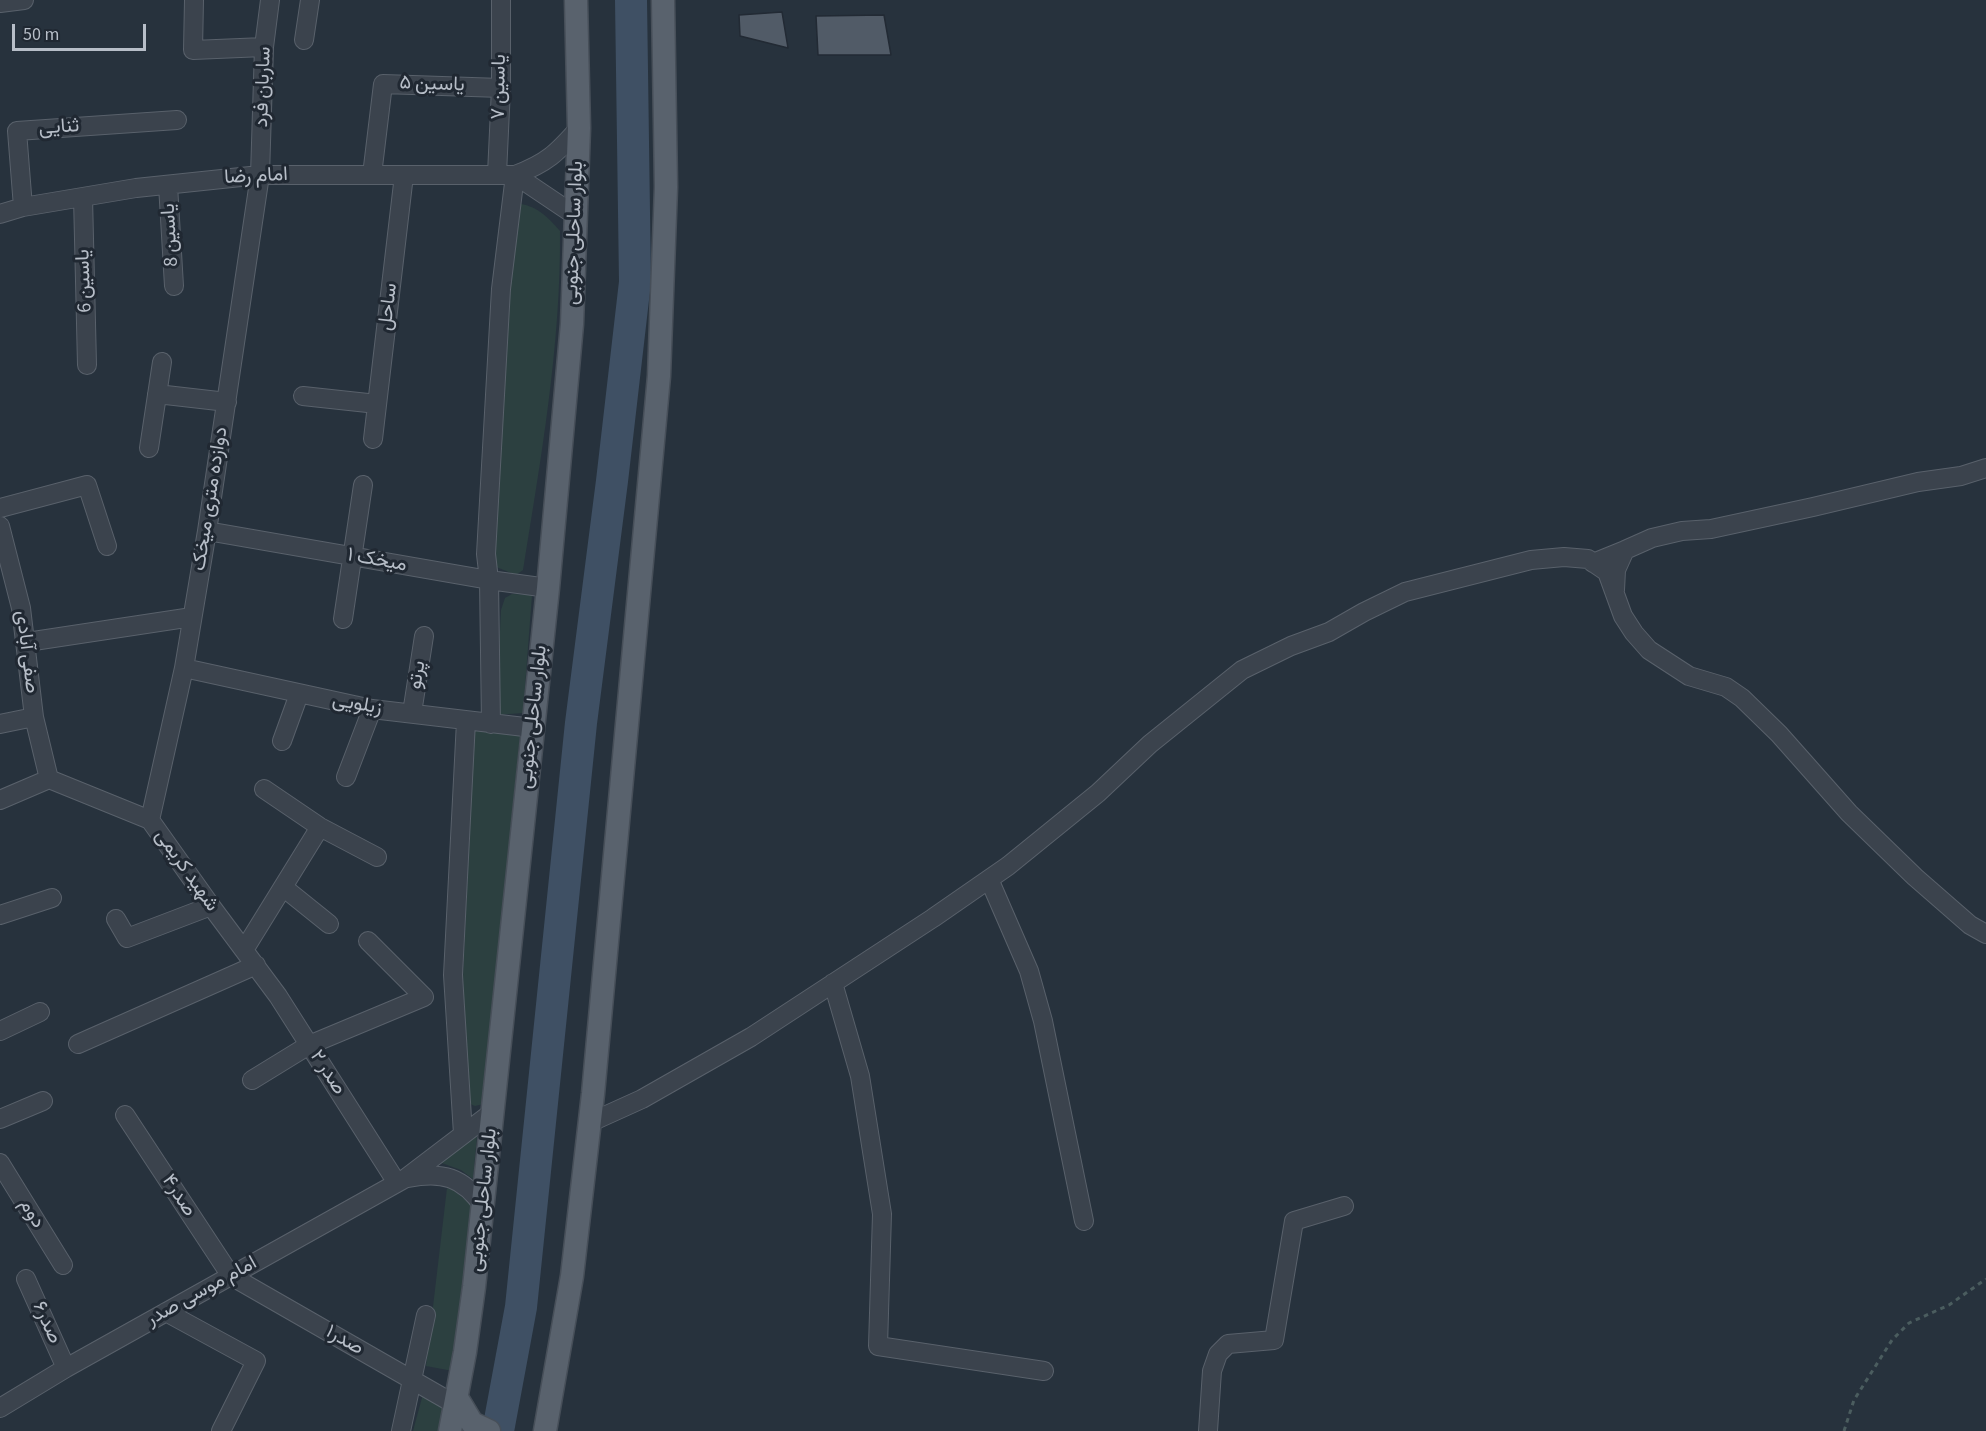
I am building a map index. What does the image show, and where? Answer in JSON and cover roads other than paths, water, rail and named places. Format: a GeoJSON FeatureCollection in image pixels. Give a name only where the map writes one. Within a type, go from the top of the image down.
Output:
{"type":"FeatureCollection","features":[{"type":"Feature","properties":{"kind":"main road","name":"بلوار ساحلی جنوبی"},"geometry":{"type":"LineString","coordinates":[[450,1431],[457,1402],[471,1309],[494,1111],[548,588],[572,324],[579,128],[576,0]]}},
{"type":"Feature","properties":{"kind":"main road"},"geometry":{"type":"LineString","coordinates":[[526,1431],[546,1422],[572,1276],[589,1123],[659,376],[666,187],[663,0]]}},
{"type":"Feature","properties":{"kind":"main road"},"geometry":{"type":"LineString","coordinates":[[457,1402],[472,1423],[489,1431]]}},
{"type":"Feature","properties":{"kind":"street"},"geometry":{"type":"LineString","coordinates":[[0,3],[24,0]]}},
{"type":"Feature","properties":{"kind":"street"},"geometry":{"type":"LineString","coordinates":[[194,0],[193,50],[264,47]]}},
{"type":"Feature","properties":{"kind":"street","name":"ساربان فرد"},"geometry":{"type":"LineString","coordinates":[[260,175],[264,47],[270,0]]}},
{"type":"Feature","properties":{"kind":"street"},"geometry":{"type":"LineString","coordinates":[[304,40],[310,0]]}},
{"type":"Feature","properties":{"kind":"street","name":"یاسین ۷"},"geometry":{"type":"LineString","coordinates":[[491,724],[489,580],[486,554],[506,174],[501,88],[501,0]]}},
{"type":"Feature","properties":{"kind":"street","name":"یاسین ۵"},"geometry":{"type":"LineString","coordinates":[[372,175],[383,84],[501,88]]}},
{"type":"Feature","properties":{"kind":"street","name":"ثنایی"},"geometry":{"type":"LineString","coordinates":[[23,207],[17,131],[177,120]]}},
{"type":"Feature","properties":{"kind":"street"},"geometry":{"type":"LineString","coordinates":[[506,174],[540,165],[558,152],[579,128]]}},
{"type":"Feature","properties":{"kind":"street","name":"ساحل"},"geometry":{"type":"LineString","coordinates":[[373,439],[404,174]]}},
{"type":"Feature","properties":{"kind":"street"},"geometry":{"type":"LineString","coordinates":[[506,174],[576,216]]}},
{"type":"Feature","properties":{"kind":"street","name":"امام رضا"},"geometry":{"type":"LineString","coordinates":[[0,214],[23,207],[83,197],[260,175],[506,174]]}},
{"type":"Feature","properties":{"kind":"street","name":"دوازده متری میخک"},"geometry":{"type":"LineString","coordinates":[[150,820],[184,668],[207,531],[260,175]]}},
{"type":"Feature","properties":{"kind":"street","name":"یاسین 8"},"geometry":{"type":"LineString","coordinates":[[168,185],[174,285]]}},
{"type":"Feature","properties":{"kind":"street","name":"یاسین 6"},"geometry":{"type":"LineString","coordinates":[[83,197],[87,365]]}},
{"type":"Feature","properties":{"kind":"street"},"geometry":{"type":"LineString","coordinates":[[149,447],[162,362]]}},
{"type":"Feature","properties":{"kind":"street"},"geometry":{"type":"LineString","coordinates":[[157,394],[226,402]]}},
{"type":"Feature","properties":{"kind":"street"},"geometry":{"type":"LineString","coordinates":[[303,396],[377,404]]}},
{"type":"Feature","properties":{"kind":"street"},"geometry":{"type":"LineString","coordinates":[[1593,563],[1652,538],[1682,531],[1711,529],[1918,482],[1961,476],[1986,468]]}},
{"type":"Feature","properties":{"kind":"street"},"geometry":{"type":"LineString","coordinates":[[0,508],[87,485],[106,546]]}},
{"type":"Feature","properties":{"kind":"street"},"geometry":{"type":"LineString","coordinates":[[343,619],[363,485]]}},
{"type":"Feature","properties":{"kind":"street","name":"صفی آبادی"},"geometry":{"type":"LineString","coordinates":[[0,526],[14,575],[27,642],[34,717],[49,779]]}},
{"type":"Feature","properties":{"kind":"street","name":"میخک ۱"},"geometry":{"type":"LineString","coordinates":[[207,531],[489,580],[548,588]]}},
{"type":"Feature","properties":{"kind":"street"},"geometry":{"type":"LineString","coordinates":[[1614,592],[1616,570],[1624,550]]}},
{"type":"Feature","properties":{"kind":"street"},"geometry":{"type":"LineString","coordinates":[[589,1123],[642,1099],[751,1037],[989,879],[1098,793],[1150,744],[1242,670],[1291,646],[1329,632],[1405,592],[1531,560],[1564,557],[1588,560],[1607,572],[1623,616],[1649,650],[1689,676],[1726,687],[1742,698],[1779,734],[1849,813],[1915,877],[1970,925],[1986,934]]}},
{"type":"Feature","properties":{"kind":"street"},"geometry":{"type":"LineString","coordinates":[[27,642],[192,617]]}},
{"type":"Feature","properties":{"kind":"street","name":"پرتو"},"geometry":{"type":"LineString","coordinates":[[412,713],[424,636]]}},
{"type":"Feature","properties":{"kind":"street","name":"زیلویی"},"geometry":{"type":"LineString","coordinates":[[184,668],[372,709],[533,728]]}},
{"type":"Feature","properties":{"kind":"street"},"geometry":{"type":"LineString","coordinates":[[282,741],[300,694]]}},
{"type":"Feature","properties":{"kind":"street"},"geometry":{"type":"LineString","coordinates":[[346,777],[372,709]]}},
{"type":"Feature","properties":{"kind":"street"},"geometry":{"type":"LineString","coordinates":[[0,724],[34,717]]}},
{"type":"Feature","properties":{"kind":"street"},"geometry":{"type":"LineString","coordinates":[[463,1134],[453,975],[466,721]]}},
{"type":"Feature","properties":{"kind":"street"},"geometry":{"type":"LineString","coordinates":[[0,800],[49,779]]}},
{"type":"Feature","properties":{"kind":"street","name":"شهید کریمی"},"geometry":{"type":"LineString","coordinates":[[49,779],[150,820],[210,906],[255,965]]}},
{"type":"Feature","properties":{"kind":"street"},"geometry":{"type":"LineString","coordinates":[[264,789],[320,827],[377,857]]}},
{"type":"Feature","properties":{"kind":"street"},"geometry":{"type":"LineString","coordinates":[[244,950],[320,827]]}},
{"type":"Feature","properties":{"kind":"street"},"geometry":{"type":"LineString","coordinates":[[989,879],[1029,972],[1043,1021],[1084,1221]]}},
{"type":"Feature","properties":{"kind":"street"},"geometry":{"type":"LineString","coordinates":[[283,887],[328,924]]}},
{"type":"Feature","properties":{"kind":"street"},"geometry":{"type":"LineString","coordinates":[[0,915],[52,898]]}},
{"type":"Feature","properties":{"kind":"street"},"geometry":{"type":"LineString","coordinates":[[116,919],[127,938],[210,906]]}},
{"type":"Feature","properties":{"kind":"street"},"geometry":{"type":"LineString","coordinates":[[252,1080],[309,1045],[424,997],[368,941]]}},
{"type":"Feature","properties":{"kind":"street"},"geometry":{"type":"LineString","coordinates":[[78,1044],[255,965]]}},
{"type":"Feature","properties":{"kind":"street","name":"صدر ۲"},"geometry":{"type":"LineString","coordinates":[[255,965],[402,1180]]}},
{"type":"Feature","properties":{"kind":"street"},"geometry":{"type":"LineString","coordinates":[[833,983],[860,1076],[882,1214],[878,1346],[1044,1371]]}},
{"type":"Feature","properties":{"kind":"street"},"geometry":{"type":"LineString","coordinates":[[0,1031],[40,1012]]}},
{"type":"Feature","properties":{"kind":"street"},"geometry":{"type":"LineString","coordinates":[[0,1119],[43,1101]]}},
{"type":"Feature","properties":{"kind":"street"},"geometry":{"type":"LineString","coordinates":[[402,1180],[494,1111]]}},
{"type":"Feature","properties":{"kind":"street","name":"صدر۴"},"geometry":{"type":"LineString","coordinates":[[125,1115],[231,1276]]}},
{"type":"Feature","properties":{"kind":"street","name":"دوم"},"geometry":{"type":"LineString","coordinates":[[0,1163],[63,1265]]}},
{"type":"Feature","properties":{"kind":"street"},"geometry":{"type":"LineString","coordinates":[[402,1180],[426,1174],[446,1176],[462,1183],[475,1194],[483,1206]]}},
{"type":"Feature","properties":{"kind":"street","name":"امام موسی صدر"},"geometry":{"type":"LineString","coordinates":[[0,1408],[66,1368],[402,1180]]}},
{"type":"Feature","properties":{"kind":"street"},"geometry":{"type":"LineString","coordinates":[[1208,1431],[1212,1371],[1218,1354],[1228,1344],[1274,1340],[1294,1221],[1344,1206]]}},
{"type":"Feature","properties":{"kind":"street","name":"صدر۱"},"geometry":{"type":"LineString","coordinates":[[231,1276],[413,1381],[457,1402]]}},
{"type":"Feature","properties":{"kind":"street","name":"صدر۶"},"geometry":{"type":"LineString","coordinates":[[26,1279],[66,1368]]}},
{"type":"Feature","properties":{"kind":"street"},"geometry":{"type":"LineString","coordinates":[[166,1312],[256,1361],[221,1431]]}},
{"type":"Feature","properties":{"kind":"street"},"geometry":{"type":"LineString","coordinates":[[401,1431],[426,1315]]}},
{"type":"Feature","properties":{"kind":"waterway"},"geometry":{"type":"LineString","coordinates":[[498,1431],[521,1307],[581,723],[635,282],[631,0]]}}]}
